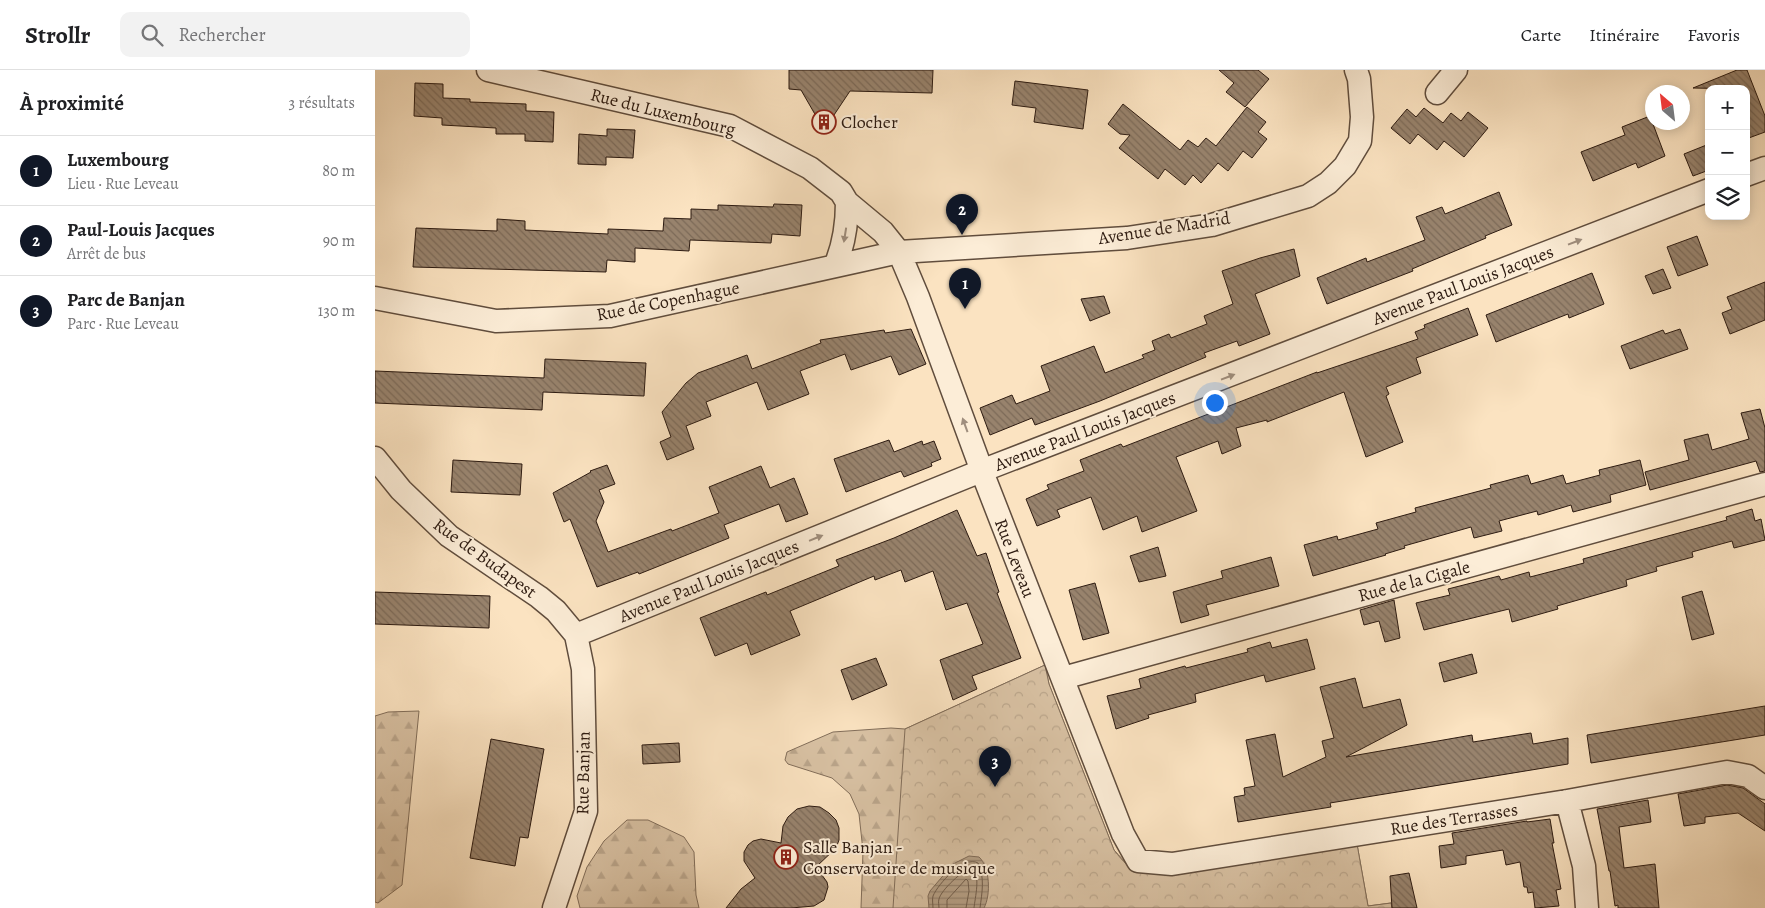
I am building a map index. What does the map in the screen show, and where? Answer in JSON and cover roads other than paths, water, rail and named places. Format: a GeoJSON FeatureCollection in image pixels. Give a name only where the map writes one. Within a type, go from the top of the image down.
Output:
{"type":"FeatureCollection","features":[{"type":"Feature","properties":{"kind":"street","name":"Rue du Luxembourg"},"geometry":{"type":"LineString","coordinates":[[488,70],[730,126],[811,168],[841,192],[847,202],[883,232],[899,252]]}},
{"type":"Feature","properties":{"kind":"street","name":"Avenue de Madrid"},"geometry":{"type":"LineString","coordinates":[[899,252],[1127,238],[1212,225],[1308,196],[1328,183],[1339,172],[1360,141],[1361,108],[1359,79],[1356,70]]}},
{"type":"Feature","properties":{"kind":"street"},"geometry":{"type":"LineString","coordinates":[[1437,93],[1456,70]]}},
{"type":"Feature","properties":{"kind":"street"},"geometry":{"type":"LineString","coordinates":[[1750,174],[1765,168]]}},
{"type":"Feature","properties":{"kind":"street","name":"Avenue Paul Louis Jacques"},"geometry":{"type":"LineString","coordinates":[[576,635],[981,471],[1705,192]]}},
{"type":"Feature","properties":{"kind":"street"},"geometry":{"type":"LineString","coordinates":[[835,266],[843,248],[847,222],[847,202]]}},
{"type":"Feature","properties":{"kind":"street","name":"Rue de Copenhague"},"geometry":{"type":"LineString","coordinates":[[375,298],[496,321],[610,316],[899,252]]}},
{"type":"Feature","properties":{"kind":"street","name":"Rue Leveau"},"geometry":{"type":"LineString","coordinates":[[899,252],[918,297],[981,471],[1123,834],[1137,861]]}},
{"type":"Feature","properties":{"kind":"street","name":"Rue de Budapest"},"geometry":{"type":"LineString","coordinates":[[375,458],[401,490],[449,536],[539,597],[556,611],[576,635]]}},
{"type":"Feature","properties":{"kind":"street","name":"Rue de la Cigale"},"geometry":{"type":"LineString","coordinates":[[1063,678],[1765,484]]}},
{"type":"Feature","properties":{"kind":"street","name":"Rue Banjan"},"geometry":{"type":"LineString","coordinates":[[553,908],[586,811],[583,669],[576,635]]}},
{"type":"Feature","properties":{"kind":"street","name":"Rue des Terrasses"},"geometry":{"type":"LineString","coordinates":[[1137,861],[1172,864],[1727,772],[1748,776],[1765,788]]}},
{"type":"Feature","properties":{"kind":"street"},"geometry":{"type":"LineString","coordinates":[[1567,800],[1583,866],[1587,908]]}},
{"type":"Feature","properties":{"kind":"water"},"geometry":{"type":"Polygon","coordinates":[[[969,856],[979,857],[985,867],[988,881],[988,896],[984,908],[929,908],[928,896],[930,891],[953,864],[969,856]]]}},
{"type":"Feature","properties":{"kind":"place","name":"Clocher"},"geometry":{"type":"Point","coordinates":[824,122]}},
{"type":"Feature","properties":{"kind":"place","name":"Paul-Louis Jacques"},"geometry":{"type":"Point","coordinates":[962,235]}},
{"type":"Feature","properties":{"kind":"place","name":"Luxembourg"},"geometry":{"type":"Point","coordinates":[965,309]}},
{"type":"Feature","properties":{"kind":"place","name":"Parc de Banjan"},"geometry":{"type":"Point","coordinates":[995,787]}},
{"type":"Feature","properties":{"kind":"place","name":"Salle Banjan - Conservatoire de musique"},"geometry":{"type":"Point","coordinates":[786,857]}}]}
